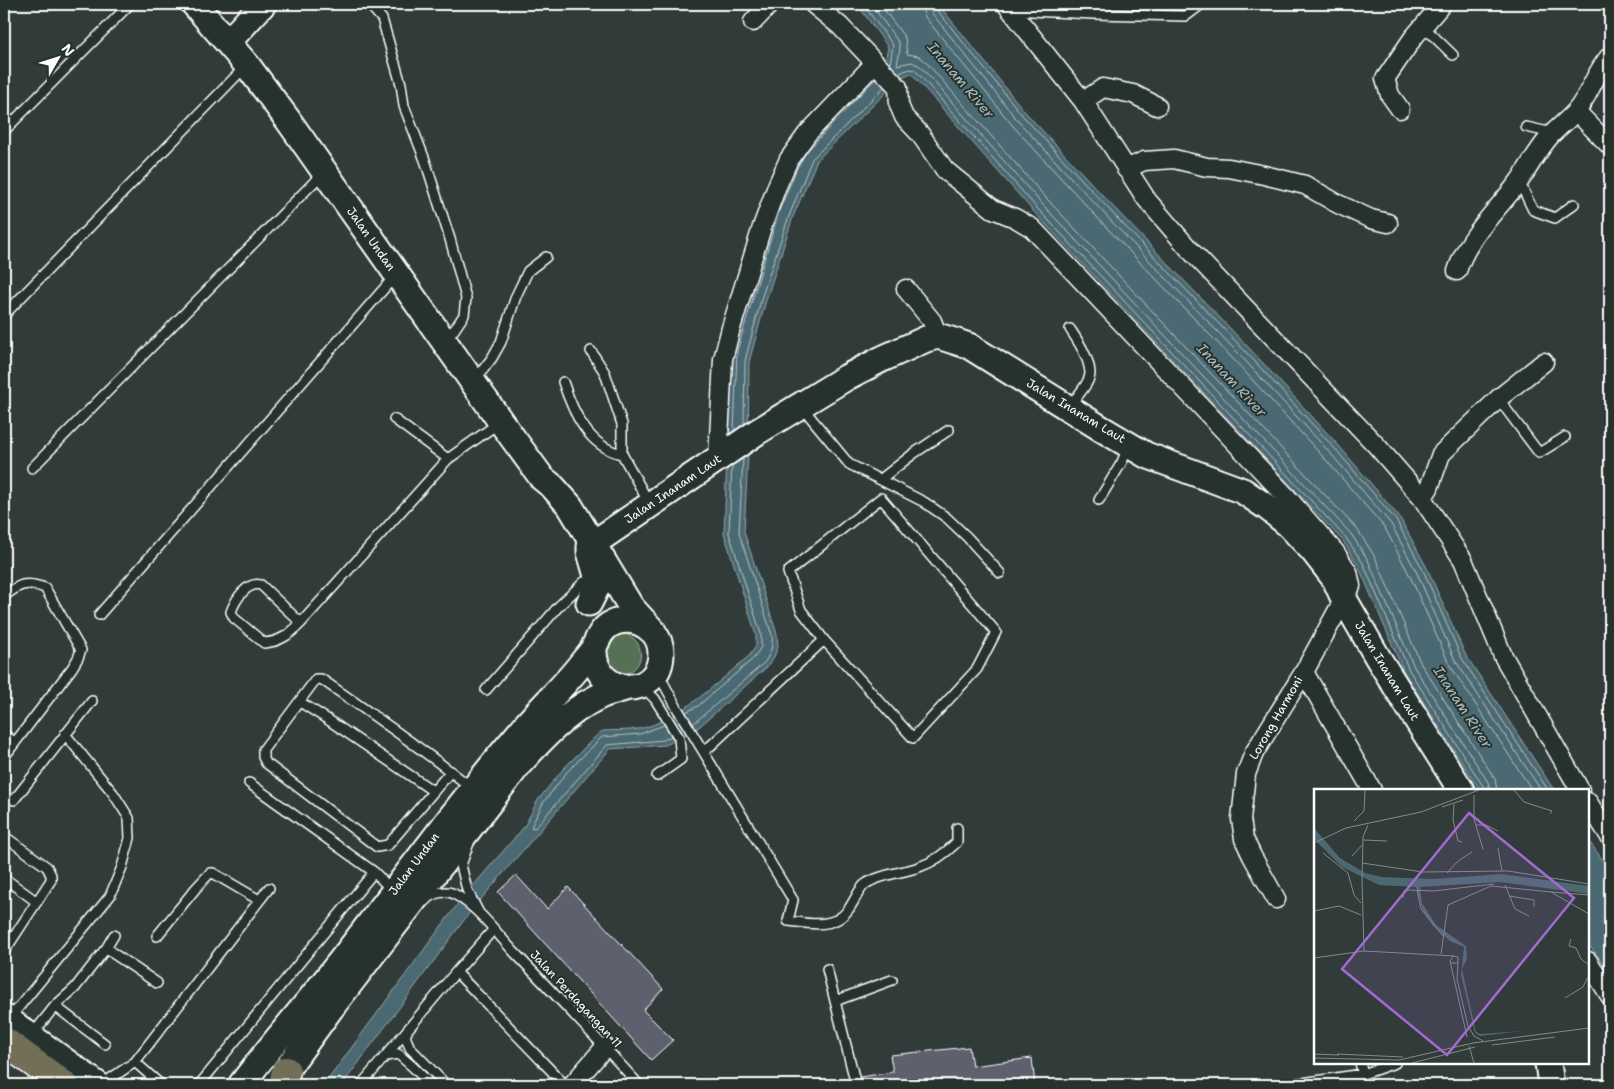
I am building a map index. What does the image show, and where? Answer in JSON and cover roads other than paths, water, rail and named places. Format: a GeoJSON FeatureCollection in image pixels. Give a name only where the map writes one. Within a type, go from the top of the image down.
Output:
{"type":"FeatureCollection","features":[{"type":"Feature","properties":{"kind":"main road"},"geometry":{"type":"LineString","coordinates":[[5,1026],[64,1085]]}},
{"type":"Feature","properties":{"kind":"street","name":"Jalan Undan"},"geometry":{"type":"LineString","coordinates":[[194,4],[247,65],[500,422],[542,478],[570,506],[631,607],[659,640],[661,650],[661,661],[641,681],[596,697],[576,711],[538,744],[514,779],[331,1008],[281,1080]]}},
{"type":"Feature","properties":{"kind":"street"},"geometry":{"type":"LineString","coordinates":[[228,42],[263,4]]}},
{"type":"Feature","properties":{"kind":"street"},"geometry":{"type":"LineString","coordinates":[[753,22],[770,4]]}},
{"type":"Feature","properties":{"kind":"street"},"geometry":{"type":"LineString","coordinates":[[718,458],[723,359],[762,227],[777,186],[789,158],[807,134],[875,63],[840,26],[813,4]]}},
{"type":"Feature","properties":{"kind":"street"},"geometry":{"type":"LineString","coordinates":[[1400,109],[1390,95],[1385,80],[1413,38],[1442,4]]}},
{"type":"Feature","properties":{"kind":"street"},"geometry":{"type":"LineString","coordinates":[[1008,7],[1064,75],[1147,200],[1190,250],[1369,438],[1422,498],[1462,560],[1503,656],[1579,789]]}},
{"type":"Feature","properties":{"kind":"street"},"geometry":{"type":"LineString","coordinates":[[1459,266],[1486,219],[1519,181],[1552,133],[1576,111],[1605,61],[1610,56]]}},
{"type":"Feature","properties":{"kind":"street","name":"Lorong Harmoni"},"geometry":{"type":"LineString","coordinates":[[875,63],[898,87],[899,105],[904,117],[920,134],[945,170],[993,209],[1015,218],[1032,228],[1286,496],[1335,552],[1348,572],[1351,586],[1304,672],[1254,753],[1246,774],[1241,819],[1244,838],[1276,898]]}},
{"type":"Feature","properties":{"kind":"street"},"geometry":{"type":"LineString","coordinates":[[1082,101],[1103,88],[1133,94],[1157,106]]}},
{"type":"Feature","properties":{"kind":"street"},"geometry":{"type":"LineString","coordinates":[[1576,111],[1610,146]]}},
{"type":"Feature","properties":{"kind":"street"},"geometry":{"type":"LineString","coordinates":[[1126,168],[1144,161],[1174,159],[1207,167],[1229,168],[1264,174],[1305,185],[1338,204],[1371,219],[1388,223]]}},
{"type":"Feature","properties":{"kind":"street"},"geometry":{"type":"LineString","coordinates":[[906,289],[929,316],[938,336]]}},
{"type":"Feature","properties":{"kind":"street","name":"Jalan Inanam Laut"},"geometry":{"type":"LineString","coordinates":[[594,543],[718,458],[800,405],[882,359],[926,339],[938,336],[969,346],[1146,455],[1243,491],[1289,525],[1314,552],[1335,579],[1344,599],[1397,689],[1460,789]]}},
{"type":"Feature","properties":{"kind":"street"},"geometry":{"type":"LineString","coordinates":[[1422,498],[1429,488],[1441,454],[1499,398],[1544,362]]}},
{"type":"Feature","properties":{"kind":"street","name":"Jalan Undan"},"geometry":{"type":"LineString","coordinates":[[542,478],[547,492],[570,531],[578,554],[587,592],[595,645],[595,665],[600,674],[616,686],[641,681]]}},
{"type":"Feature","properties":{"kind":"street"},"geometry":{"type":"LineString","coordinates":[[587,592],[599,583],[590,552],[590,547],[594,543]]}},
{"type":"Feature","properties":{"kind":"street","name":"Jalan Undan"},"geometry":{"type":"LineString","coordinates":[[241,1085],[336,967],[500,755],[568,680],[595,645],[601,632],[610,624],[621,620],[633,620],[644,624],[653,631]]}},
{"type":"Feature","properties":{"kind":"street"},"geometry":{"type":"LineString","coordinates":[[1304,672],[1371,789]]}},
{"type":"Feature","properties":{"kind":"street"},"geometry":{"type":"LineString","coordinates":[[1589,804],[1610,837]]}},
{"type":"Feature","properties":{"kind":"street"},"geometry":{"type":"LineString","coordinates":[[1589,963],[1610,996]]}},
{"type":"Feature","properties":{"kind":"street"},"geometry":{"type":"LineString","coordinates":[[5,1026],[31,1037],[99,1085]]}},
{"type":"Feature","properties":{"kind":"street"},"geometry":{"type":"LineString","coordinates":[[572,1085],[605,1047]]}},
{"type":"Feature","properties":{"kind":"street"},"geometry":{"type":"LineString","coordinates":[[1548,1064],[1551,1085]]}},
{"type":"Feature","properties":{"kind":"lane"},"geometry":{"type":"LineString","coordinates":[[4,131],[130,4]]}},
{"type":"Feature","properties":{"kind":"lane"},"geometry":{"type":"LineString","coordinates":[[369,4],[382,19],[401,84],[404,106],[428,168],[466,298],[464,316],[454,330],[442,338]]}},
{"type":"Feature","properties":{"kind":"lane"},"geometry":{"type":"LineString","coordinates":[[1008,7],[1093,14],[1186,16],[1202,4]]}},
{"type":"Feature","properties":{"kind":"lane"},"geometry":{"type":"LineString","coordinates":[[1423,26],[1453,55]]}},
{"type":"Feature","properties":{"kind":"lane"},"geometry":{"type":"LineString","coordinates":[[4,315],[247,65]]}},
{"type":"Feature","properties":{"kind":"lane"},"geometry":{"type":"LineString","coordinates":[[1526,127],[1552,133]]}},
{"type":"Feature","properties":{"kind":"lane"},"geometry":{"type":"LineString","coordinates":[[32,468],[324,172]]}},
{"type":"Feature","properties":{"kind":"lane"},"geometry":{"type":"LineString","coordinates":[[1519,181],[1533,210],[1556,218],[1574,204]]}},
{"type":"Feature","properties":{"kind":"lane"},"geometry":{"type":"LineString","coordinates":[[473,382],[492,358],[501,342],[516,296],[528,271],[546,257]]}},
{"type":"Feature","properties":{"kind":"lane"},"geometry":{"type":"LineString","coordinates":[[99,615],[396,275]]}},
{"type":"Feature","properties":{"kind":"lane"},"geometry":{"type":"LineString","coordinates":[[1068,407],[1086,384],[1090,374],[1084,352],[1070,328]]}},
{"type":"Feature","properties":{"kind":"lane"},"geometry":{"type":"LineString","coordinates":[[591,351],[605,373],[622,424],[622,454],[650,505]]}},
{"type":"Feature","properties":{"kind":"lane"},"geometry":{"type":"LineString","coordinates":[[563,382],[572,410],[587,431],[600,445],[610,452],[622,454]]}},
{"type":"Feature","properties":{"kind":"lane"},"geometry":{"type":"LineString","coordinates":[[1499,398],[1539,453],[1565,437]]}},
{"type":"Feature","properties":{"kind":"lane"},"geometry":{"type":"LineString","coordinates":[[800,405],[849,464],[924,502],[947,518],[967,536],[1000,573]]}},
{"type":"Feature","properties":{"kind":"lane"},"geometry":{"type":"LineString","coordinates":[[394,419],[448,459]]}},
{"type":"Feature","properties":{"kind":"lane"},"geometry":{"type":"LineString","coordinates":[[301,623],[261,585],[256,584],[252,585],[235,600],[231,612],[234,618],[264,643],[276,642],[291,633],[301,623],[448,459],[500,422]]}},
{"type":"Feature","properties":{"kind":"lane"},"geometry":{"type":"LineString","coordinates":[[880,479],[948,430]]}},
{"type":"Feature","properties":{"kind":"lane"},"geometry":{"type":"LineString","coordinates":[[1098,500],[1122,462],[1129,444]]}},
{"type":"Feature","properties":{"kind":"lane"},"geometry":{"type":"LineString","coordinates":[[881,498],[996,632],[977,669],[913,738],[824,640],[801,610],[788,572],[881,498]]}},
{"type":"Feature","properties":{"kind":"lane"},"geometry":{"type":"LineString","coordinates":[[4,596],[18,585],[31,583],[45,588],[81,650],[72,668],[4,757]]}},
{"type":"Feature","properties":{"kind":"lane"},"geometry":{"type":"LineString","coordinates":[[486,690],[558,607],[587,592]]}},
{"type":"Feature","properties":{"kind":"lane"},"geometry":{"type":"LineString","coordinates":[[704,752],[824,640]]}},
{"type":"Feature","properties":{"kind":"lane"},"geometry":{"type":"LineString","coordinates":[[451,771],[388,845],[377,847],[266,763],[263,757],[263,750],[316,679],[321,679],[451,771],[473,789]]}},
{"type":"Feature","properties":{"kind":"lane"},"geometry":{"type":"LineString","coordinates":[[641,681],[677,708],[704,752],[793,900],[788,921],[818,924],[837,919],[849,911],[865,884],[919,867],[942,856],[957,842],[957,828]]}},
{"type":"Feature","properties":{"kind":"lane"},"geometry":{"type":"LineString","coordinates":[[641,681],[655,699],[679,738],[680,759],[657,776]]}},
{"type":"Feature","properties":{"kind":"lane"},"geometry":{"type":"LineString","coordinates":[[14,800],[92,701]]}},
{"type":"Feature","properties":{"kind":"lane"},"geometry":{"type":"LineString","coordinates":[[300,702],[433,791]]}},
{"type":"Feature","properties":{"kind":"lane"},"geometry":{"type":"LineString","coordinates":[[4,734],[14,743]]}},
{"type":"Feature","properties":{"kind":"lane"},"geometry":{"type":"LineString","coordinates":[[5,1026],[110,896],[122,867],[130,838],[129,818],[113,793],[65,734]]}},
{"type":"Feature","properties":{"kind":"lane"},"geometry":{"type":"LineString","coordinates":[[249,782],[374,872],[394,891]]}},
{"type":"Feature","properties":{"kind":"lane","name":"Jalan Perdagangan 11"},"geometry":{"type":"LineString","coordinates":[[496,809],[469,842],[462,866],[467,890],[479,913],[493,930],[639,1085]]}},
{"type":"Feature","properties":{"kind":"lane"},"geometry":{"type":"LineString","coordinates":[[4,836],[49,870],[51,880],[4,952]]}},
{"type":"Feature","properties":{"kind":"lane"},"geometry":{"type":"LineString","coordinates":[[199,1085],[374,872]]}},
{"type":"Feature","properties":{"kind":"lane"},"geometry":{"type":"LineString","coordinates":[[157,936],[210,873],[259,900]]}},
{"type":"Feature","properties":{"kind":"lane"},"geometry":{"type":"LineString","coordinates":[[4,878],[37,902]]}},
{"type":"Feature","properties":{"kind":"lane"},"geometry":{"type":"LineString","coordinates":[[99,1085],[135,1062],[269,888]]}},
{"type":"Feature","properties":{"kind":"lane","name":"Jalan Perdagangan 11"},"geometry":{"type":"LineString","coordinates":[[390,932],[401,927],[428,897],[441,893],[454,894],[479,913]]}},
{"type":"Feature","properties":{"kind":"lane"},"geometry":{"type":"LineString","coordinates":[[361,1085],[493,930]]}},
{"type":"Feature","properties":{"kind":"lane"},"geometry":{"type":"LineString","coordinates":[[31,1037],[55,1006],[75,988],[114,935]]}},
{"type":"Feature","properties":{"kind":"lane"},"geometry":{"type":"LineString","coordinates":[[107,947],[114,954],[157,983]]}},
{"type":"Feature","properties":{"kind":"lane"},"geometry":{"type":"LineString","coordinates":[[827,969],[856,1085]]}},
{"type":"Feature","properties":{"kind":"lane"},"geometry":{"type":"LineString","coordinates":[[456,972],[565,1085]]}},
{"type":"Feature","properties":{"kind":"lane"},"geometry":{"type":"LineString","coordinates":[[835,1001],[892,980]]}},
{"type":"Feature","properties":{"kind":"lane"},"geometry":{"type":"LineString","coordinates":[[55,1006],[105,1044]]}},
{"type":"Feature","properties":{"kind":"lane"},"geometry":{"type":"LineString","coordinates":[[408,1029],[405,1036],[410,1048],[446,1085]]}},
{"type":"Feature","properties":{"kind":"lane"},"geometry":{"type":"LineString","coordinates":[[386,1056],[398,1054],[431,1085]]}},
{"type":"Feature","properties":{"kind":"lane"},"geometry":{"type":"LineString","coordinates":[[135,1062],[161,1085]]}},
{"type":"Feature","properties":{"kind":"lane"},"geometry":{"type":"LineString","coordinates":[[1360,1064],[1363,1074]]}},
{"type":"Feature","properties":{"kind":"lane"},"geometry":{"type":"LineString","coordinates":[[1288,1085],[1363,1074],[1392,1064]]}},
{"type":"Feature","properties":{"kind":"water","name":"Inanam River"},"geometry":{"type":"Polygon","coordinates":[[[857,4],[938,4],[1026,113],[1249,348],[1340,447],[1400,518],[1427,568],[1465,654],[1553,789],[1479,789],[1404,672],[1358,565],[1343,541],[1033,211],[911,73],[902,77],[817,160],[793,217],[767,297],[749,362],[748,455],[744,532],[777,634],[778,646],[774,657],[768,666],[699,727],[666,745],[610,749],[470,912],[342,1085],[324,1085],[460,901],[524,827],[538,800],[563,769],[603,731],[630,730],[653,725],[683,709],[712,688],[750,655],[756,646],[756,635],[724,533],[731,357],[774,209],[803,148],[885,61],[888,47],[857,4]]]}},
{"type":"Feature","properties":{"kind":"water"},"geometry":{"type":"Polygon","coordinates":[[[1589,841],[1610,870],[1610,972],[1589,945],[1589,841]]]}}]}
